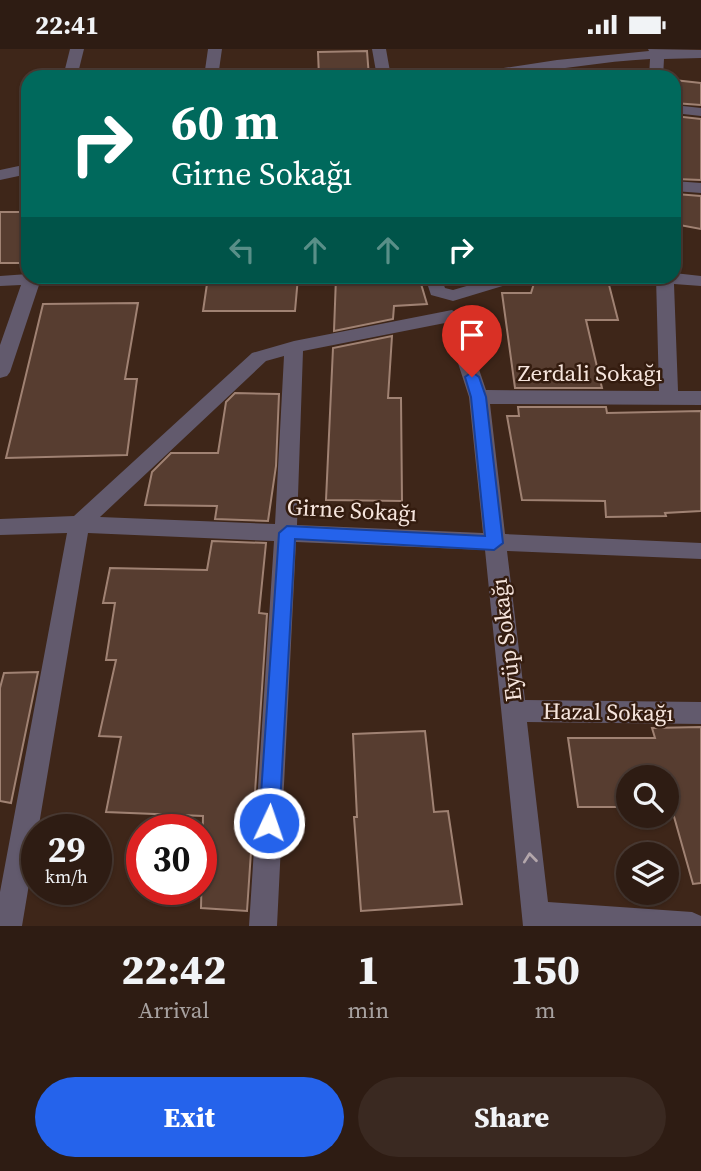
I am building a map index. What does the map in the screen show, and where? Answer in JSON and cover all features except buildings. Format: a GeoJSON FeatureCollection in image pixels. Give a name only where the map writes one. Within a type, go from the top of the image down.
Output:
{"type":"FeatureCollection","features":[{"type":"Feature","properties":{"kind":"street"},"geometry":{"type":"LineString","coordinates":[[72,70],[76,49]]}},
{"type":"Feature","properties":{"kind":"street"},"geometry":{"type":"LineString","coordinates":[[212,70],[215,49]]}},
{"type":"Feature","properties":{"kind":"street"},"geometry":{"type":"LineString","coordinates":[[379,49],[383,70]]}},
{"type":"Feature","properties":{"kind":"street"},"geometry":{"type":"LineString","coordinates":[[656,51],[656,70]]}},
{"type":"Feature","properties":{"kind":"street"},"geometry":{"type":"LineString","coordinates":[[496,70],[525,62],[656,51],[701,54]]}},
{"type":"Feature","properties":{"kind":"street"},"geometry":{"type":"LineString","coordinates":[[681,110],[701,112]]}},
{"type":"Feature","properties":{"kind":"street"},"geometry":{"type":"LineString","coordinates":[[0,175],[21,170]]}},
{"type":"Feature","properties":{"kind":"street"},"geometry":{"type":"LineString","coordinates":[[681,187],[701,188]]}},
{"type":"Feature","properties":{"kind":"street"},"geometry":{"type":"LineString","coordinates":[[681,279],[701,281]]}},
{"type":"Feature","properties":{"kind":"street"},"geometry":{"type":"LineString","coordinates":[[0,281],[21,280]]}},
{"type":"Feature","properties":{"kind":"street"},"geometry":{"type":"LineString","coordinates":[[0,372],[30,284]]}},
{"type":"Feature","properties":{"kind":"street"},"geometry":{"type":"LineString","coordinates":[[435,284],[437,291],[453,296],[491,284]]}},
{"type":"Feature","properties":{"kind":"street"},"geometry":{"type":"LineString","coordinates":[[666,284],[669,397]]}},
{"type":"Feature","properties":{"kind":"street","name":"Eyüp Sokağı"},"geometry":{"type":"LineString","coordinates":[[295,347],[452,316],[479,397],[536,920]]}},
{"type":"Feature","properties":{"kind":"street"},"geometry":{"type":"LineString","coordinates":[[8,926],[79,524],[259,357],[295,347],[287,533],[263,926]]}},
{"type":"Feature","properties":{"kind":"street","name":"Zerdali Sokağı"},"geometry":{"type":"LineString","coordinates":[[479,397],[701,398]]}},
{"type":"Feature","properties":{"kind":"street","name":"Girne Sokağı"},"geometry":{"type":"LineString","coordinates":[[0,527],[79,524],[701,551]]}},
{"type":"Feature","properties":{"kind":"street","name":"Hazal Sokağı"},"geometry":{"type":"LineString","coordinates":[[514,711],[701,713]]}},
{"type":"Feature","properties":{"kind":"street"},"geometry":{"type":"LineString","coordinates":[[536,920],[692,926]]}},
{"type":"Feature","properties":{"kind":"route"},"geometry":{"type":"LineString","coordinates":[[269,823],[287,533],[494,543],[479,397],[472,377]]}}]}
